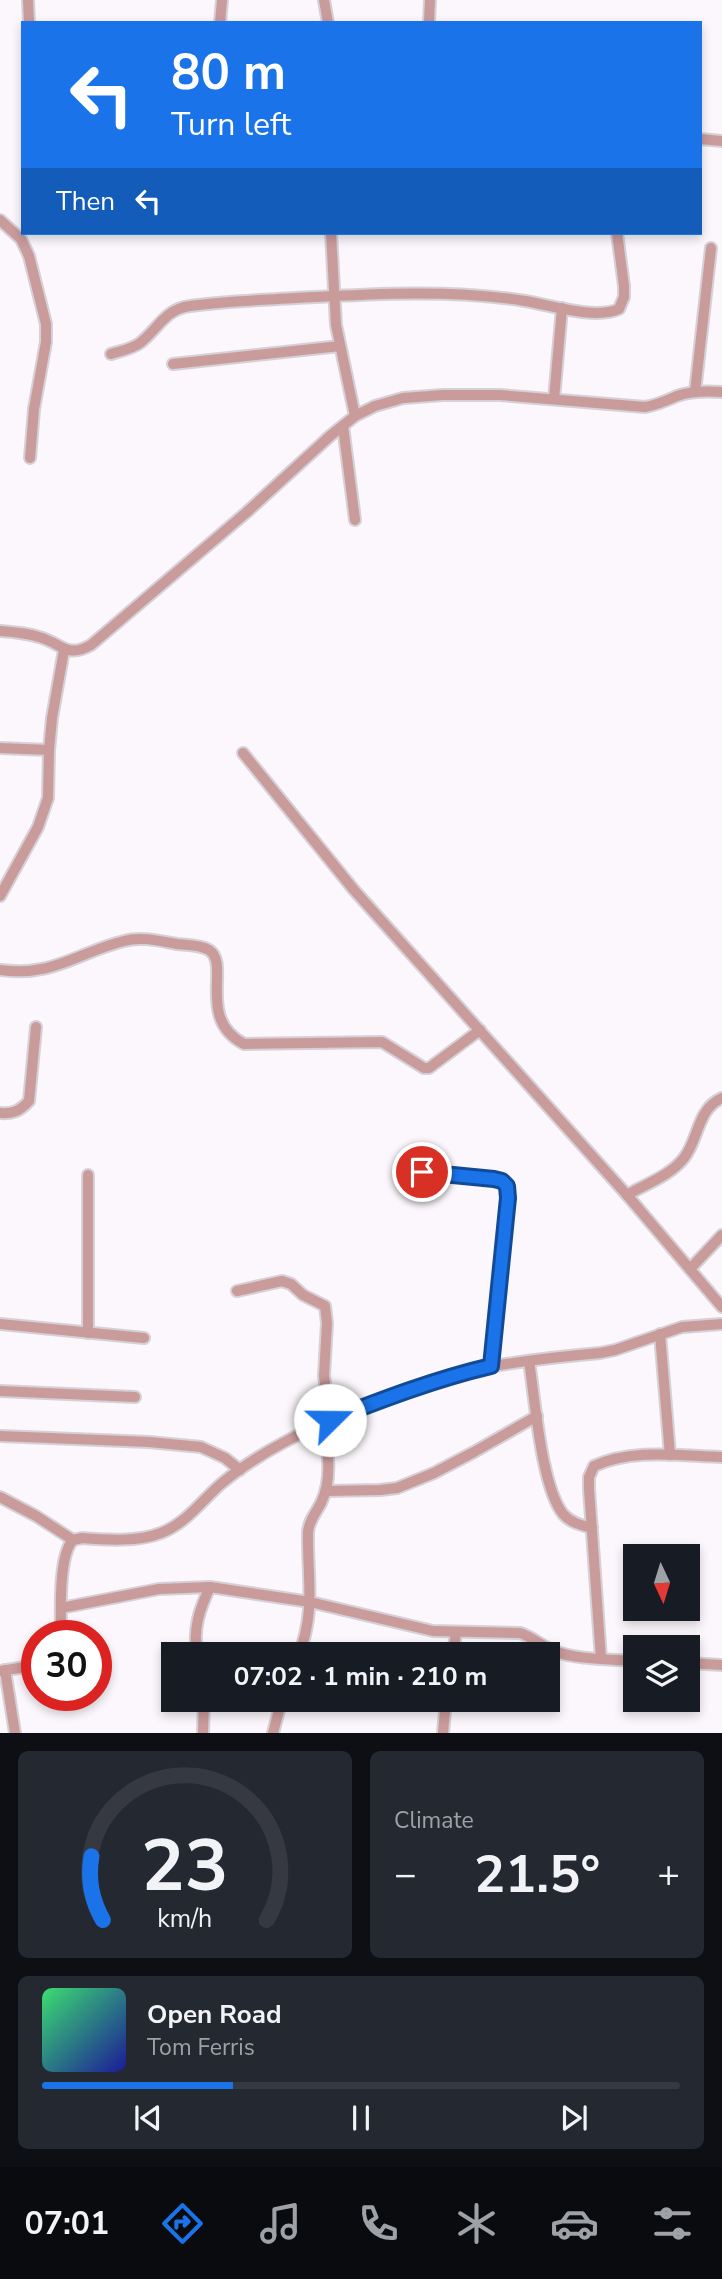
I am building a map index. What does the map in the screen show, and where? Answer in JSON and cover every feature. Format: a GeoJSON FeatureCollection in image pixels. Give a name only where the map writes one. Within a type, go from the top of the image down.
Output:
{"type":"FeatureCollection","features":[{"type":"Feature","properties":{"kind":"street"},"geometry":{"type":"LineString","coordinates":[[28,0],[29,21]]}},
{"type":"Feature","properties":{"kind":"street"},"geometry":{"type":"LineString","coordinates":[[220,21],[222,0]]}},
{"type":"Feature","properties":{"kind":"street"},"geometry":{"type":"LineString","coordinates":[[324,0],[328,21]]}},
{"type":"Feature","properties":{"kind":"street"},"geometry":{"type":"LineString","coordinates":[[429,21],[430,0]]}},
{"type":"Feature","properties":{"kind":"street"},"geometry":{"type":"LineString","coordinates":[[702,139],[722,141]]}},
{"type":"Feature","properties":{"kind":"street"},"geometry":{"type":"LineString","coordinates":[[0,220],[21,239],[29,256],[46,324],[46,342],[34,409],[30,458]]}},
{"type":"Feature","properties":{"kind":"street"},"geometry":{"type":"LineString","coordinates":[[331,235],[336,325],[355,416]]}},
{"type":"Feature","properties":{"kind":"street"},"geometry":{"type":"LineString","coordinates":[[111,354],[137,345],[174,309],[187,306],[334,296],[412,294],[490,297],[605,313],[619,309],[624,297],[617,235]]}},
{"type":"Feature","properties":{"kind":"street"},"geometry":{"type":"LineString","coordinates":[[695,392],[711,248]]}},
{"type":"Feature","properties":{"kind":"street"},"geometry":{"type":"LineString","coordinates":[[554,399],[562,308]]}},
{"type":"Feature","properties":{"kind":"street"},"geometry":{"type":"LineString","coordinates":[[173,364],[340,346]]}},
{"type":"Feature","properties":{"kind":"street"},"geometry":{"type":"LineString","coordinates":[[0,631],[36,636],[64,650],[82,651],[100,639],[355,416],[387,401],[425,396],[500,395],[645,407],[695,392],[722,392]]}},
{"type":"Feature","properties":{"kind":"street"},"geometry":{"type":"LineString","coordinates":[[343,426],[355,520]]}},
{"type":"Feature","properties":{"kind":"street"},"geometry":{"type":"LineString","coordinates":[[0,896],[38,827],[48,798],[49,750],[64,650]]}},
{"type":"Feature","properties":{"kind":"street"},"geometry":{"type":"LineString","coordinates":[[0,748],[49,750]]}},
{"type":"Feature","properties":{"kind":"street"},"geometry":{"type":"LineString","coordinates":[[243,752],[354,890],[628,1195],[722,1307]]}},
{"type":"Feature","properties":{"kind":"street"},"geometry":{"type":"LineString","coordinates":[[0,970],[43,971],[125,940],[155,940],[201,947],[210,951],[216,967],[218,1013],[223,1027],[232,1038],[244,1044],[382,1042],[424,1068],[429,1068],[480,1030]]}},
{"type":"Feature","properties":{"kind":"street"},"geometry":{"type":"LineString","coordinates":[[0,1113],[11,1114],[22,1110],[29,1101],[36,1027]]}},
{"type":"Feature","properties":{"kind":"street"},"geometry":{"type":"LineString","coordinates":[[628,1195],[683,1159],[704,1115],[710,1106],[722,1098]]}},
{"type":"Feature","properties":{"kind":"street"},"geometry":{"type":"LineString","coordinates":[[422,1172],[494,1179],[507,1186],[491,1366]]}},
{"type":"Feature","properties":{"kind":"street"},"geometry":{"type":"LineString","coordinates":[[88,1175],[88,1333]]}},
{"type":"Feature","properties":{"kind":"street"},"geometry":{"type":"LineString","coordinates":[[691,1269],[722,1234]]}},
{"type":"Feature","properties":{"kind":"street"},"geometry":{"type":"LineString","coordinates":[[237,1291],[282,1281],[325,1306],[327,1323],[324,1376],[328,1458],[326,1491],[309,1523],[310,1602],[308,1627],[303,1642]]}},
{"type":"Feature","properties":{"kind":"street"},"geometry":{"type":"LineString","coordinates":[[0,1324],[144,1338]]}},
{"type":"Feature","properties":{"kind":"street"},"geometry":{"type":"LineString","coordinates":[[0,1497],[73,1540],[160,1534],[187,1518],[221,1484],[266,1453],[326,1422],[419,1387],[491,1366],[615,1350],[682,1327],[722,1324]]}},
{"type":"Feature","properties":{"kind":"street"},"geometry":{"type":"LineString","coordinates":[[660,1334],[670,1455]]}},
{"type":"Feature","properties":{"kind":"street"},"geometry":{"type":"LineString","coordinates":[[529,1361],[548,1479],[557,1503],[573,1523],[592,1528]]}},
{"type":"Feature","properties":{"kind":"street"},"geometry":{"type":"LineString","coordinates":[[0,1391],[135,1397]]}},
{"type":"Feature","properties":{"kind":"street"},"geometry":{"type":"LineString","coordinates":[[326,1491],[380,1490],[405,1485],[474,1452],[537,1416]]}},
{"type":"Feature","properties":{"kind":"street"},"geometry":{"type":"LineString","coordinates":[[0,1436],[149,1442],[201,1447],[225,1458],[240,1469]]}},
{"type":"Feature","properties":{"kind":"street"},"geometry":{"type":"LineString","coordinates":[[601,1659],[589,1476],[594,1466],[612,1458],[640,1454],[722,1457]]}},
{"type":"Feature","properties":{"kind":"street"},"geometry":{"type":"LineString","coordinates":[[61,1620],[67,1551],[73,1540]]}},
{"type":"Feature","properties":{"kind":"street"},"geometry":{"type":"LineString","coordinates":[[61,1608],[159,1588],[210,1587],[310,1602],[416,1628],[456,1633],[520,1633],[564,1654],[623,1660]]}},
{"type":"Feature","properties":{"kind":"street"},"geometry":{"type":"LineString","coordinates":[[196,1642],[197,1619],[210,1587]]}},
{"type":"Feature","properties":{"kind":"street"},"geometry":{"type":"LineString","coordinates":[[455,1642],[456,1633]]}},
{"type":"Feature","properties":{"kind":"street"},"geometry":{"type":"LineString","coordinates":[[700,1664],[722,1665]]}},
{"type":"Feature","properties":{"kind":"street"},"geometry":{"type":"LineString","coordinates":[[15,1733],[2,1671],[21,1668]]}},
{"type":"Feature","properties":{"kind":"street"},"geometry":{"type":"LineString","coordinates":[[204,1712],[204,1733]]}},
{"type":"Feature","properties":{"kind":"street"},"geometry":{"type":"LineString","coordinates":[[272,1733],[278,1712]]}},
{"type":"Feature","properties":{"kind":"street"},"geometry":{"type":"LineString","coordinates":[[443,1733],[445,1712]]}},
{"type":"Feature","properties":{"kind":"route"},"geometry":{"type":"LineString","coordinates":[[330,1420],[460,1373],[491,1366],[507,1186],[494,1179],[422,1172]]}}]}
